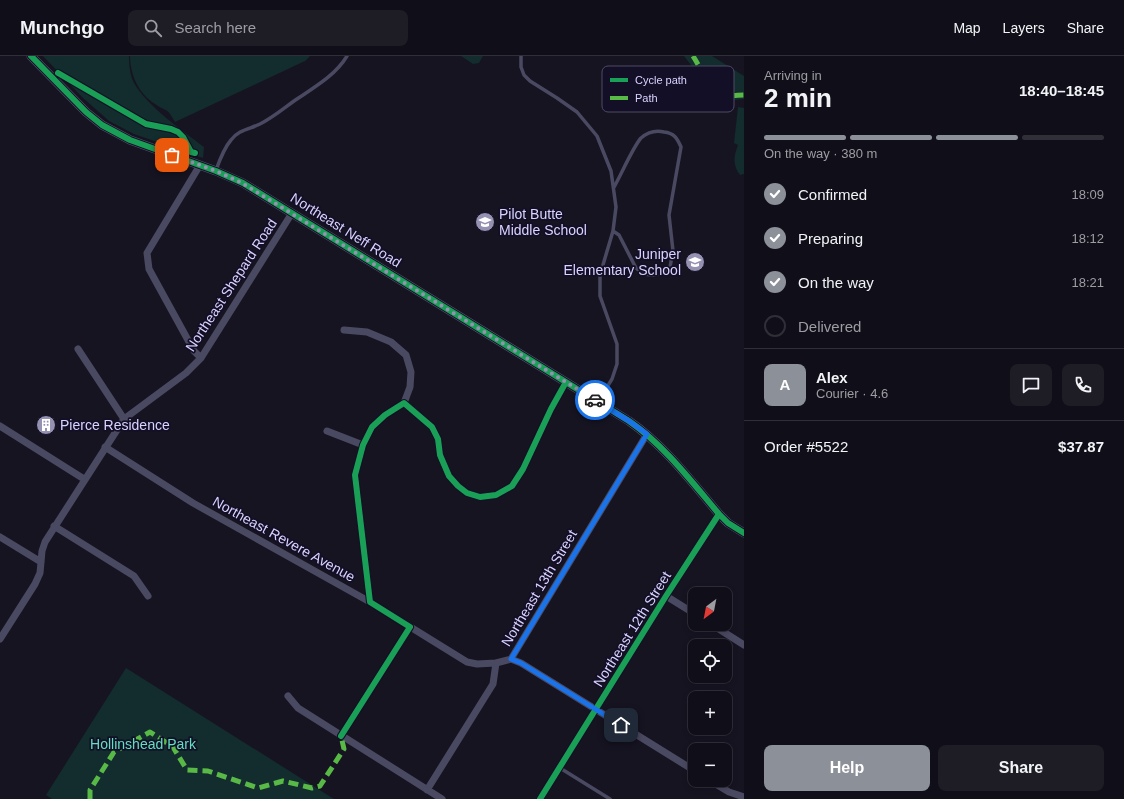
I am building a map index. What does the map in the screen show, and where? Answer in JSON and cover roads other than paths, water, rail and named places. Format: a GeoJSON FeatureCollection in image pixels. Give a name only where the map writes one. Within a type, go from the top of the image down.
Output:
{"type":"FeatureCollection","features":[{"type":"Feature","properties":{"kind":"main road","name":"Northeast Neff Road"},"geometry":{"type":"LineString","coordinates":[[31,56],[86,112],[102,125],[130,140],[216,171],[242,183],[629,421],[647,434],[666,452],[719,514],[744,533]]}},
{"type":"Feature","properties":{"kind":"street"},"geometry":{"type":"LineString","coordinates":[[200,165],[148,253],[149,269],[194,351],[201,358]]}},
{"type":"Feature","properties":{"kind":"street","name":"Northeast Shepard Road"},"geometry":{"type":"LineString","coordinates":[[0,639],[40,573],[42,551],[54,526],[124,419],[186,373],[201,358],[292,213]]}},
{"type":"Feature","properties":{"kind":"street"},"geometry":{"type":"LineString","coordinates":[[344,330],[367,332],[391,342],[406,356],[411,372],[410,387],[404,403],[385,415],[372,428],[362,445],[355,475],[370,602]]}},
{"type":"Feature","properties":{"kind":"street"},"geometry":{"type":"LineString","coordinates":[[78,349],[124,419]]}},
{"type":"Feature","properties":{"kind":"street"},"geometry":{"type":"LineString","coordinates":[[404,403],[432,427],[438,439],[440,455],[449,476],[458,486],[467,493],[480,497],[496,495],[512,486],[523,469],[551,409],[566,382]]}},
{"type":"Feature","properties":{"kind":"street"},"geometry":{"type":"LineString","coordinates":[[0,426],[84,479]]}},
{"type":"Feature","properties":{"kind":"street"},"geometry":{"type":"LineString","coordinates":[[327,431],[362,445]]}},
{"type":"Feature","properties":{"kind":"street","name":"Northeast 13th Street"},"geometry":{"type":"LineString","coordinates":[[427,790],[493,684],[496,663],[511,659],[647,434]]}},
{"type":"Feature","properties":{"kind":"street","name":"Northeast Revere Avenue"},"geometry":{"type":"LineString","coordinates":[[105,448],[193,503],[370,602],[467,662],[477,664],[496,663]]}},
{"type":"Feature","properties":{"kind":"street","name":"Northeast 12th Street"},"geometry":{"type":"LineString","coordinates":[[540,799],[666,596],[719,514]]}},
{"type":"Feature","properties":{"kind":"street"},"geometry":{"type":"LineString","coordinates":[[54,526],[134,576],[148,596]]}},
{"type":"Feature","properties":{"kind":"street"},"geometry":{"type":"LineString","coordinates":[[0,537],[41,562]]}},
{"type":"Feature","properties":{"kind":"street"},"geometry":{"type":"LineString","coordinates":[[666,596],[688,610]]}},
{"type":"Feature","properties":{"kind":"street"},"geometry":{"type":"LineString","coordinates":[[341,736],[410,627]]}},
{"type":"Feature","properties":{"kind":"street"},"geometry":{"type":"LineString","coordinates":[[722,631],[744,645]]}},
{"type":"Feature","properties":{"kind":"street"},"geometry":{"type":"LineString","coordinates":[[511,659],[521,663],[688,767]]}},
{"type":"Feature","properties":{"kind":"street"},"geometry":{"type":"LineString","coordinates":[[288,696],[298,708],[442,799]]}},
{"type":"Feature","properties":{"kind":"street"},"geometry":{"type":"LineString","coordinates":[[720,787],[728,792],[743,796]]}},
{"type":"Feature","properties":{"kind":"lane"},"geometry":{"type":"LineString","coordinates":[[216,171],[224,151],[232,138],[244,130],[260,124],[272,117],[309,91],[334,72],[347,56]]}},
{"type":"Feature","properties":{"kind":"lane"},"geometry":{"type":"LineString","coordinates":[[522,56],[521,67],[524,75],[530,81],[577,112],[597,136],[611,171],[616,207],[613,231],[600,275],[600,296],[617,344],[617,364],[612,379],[598,402]]}},
{"type":"Feature","properties":{"kind":"lane"},"geometry":{"type":"LineString","coordinates":[[613,188],[636,145],[642,138],[651,132],[660,131],[671,133],[677,138],[681,147],[669,215],[673,251],[670,267],[661,274],[652,276],[643,274],[636,268],[618,235],[613,231]]}},
{"type":"Feature","properties":{"kind":"lane"},"geometry":{"type":"LineString","coordinates":[[559,767],[610,799]]}},
{"type":"Feature","properties":{"kind":"place","name":"Pilot Butte Middle School"},"geometry":{"type":"Point","coordinates":[485,222]}},
{"type":"Feature","properties":{"kind":"place","name":"Juniper Elementary School"},"geometry":{"type":"Point","coordinates":[695,262]}},
{"type":"Feature","properties":{"kind":"place","name":"Pierce Residence"},"geometry":{"type":"Point","coordinates":[46,425]}},
{"type":"Feature","properties":{"kind":"park label","name":"Hollinshead Park"},"geometry":{"type":"Point","coordinates":[143,744]}}]}
